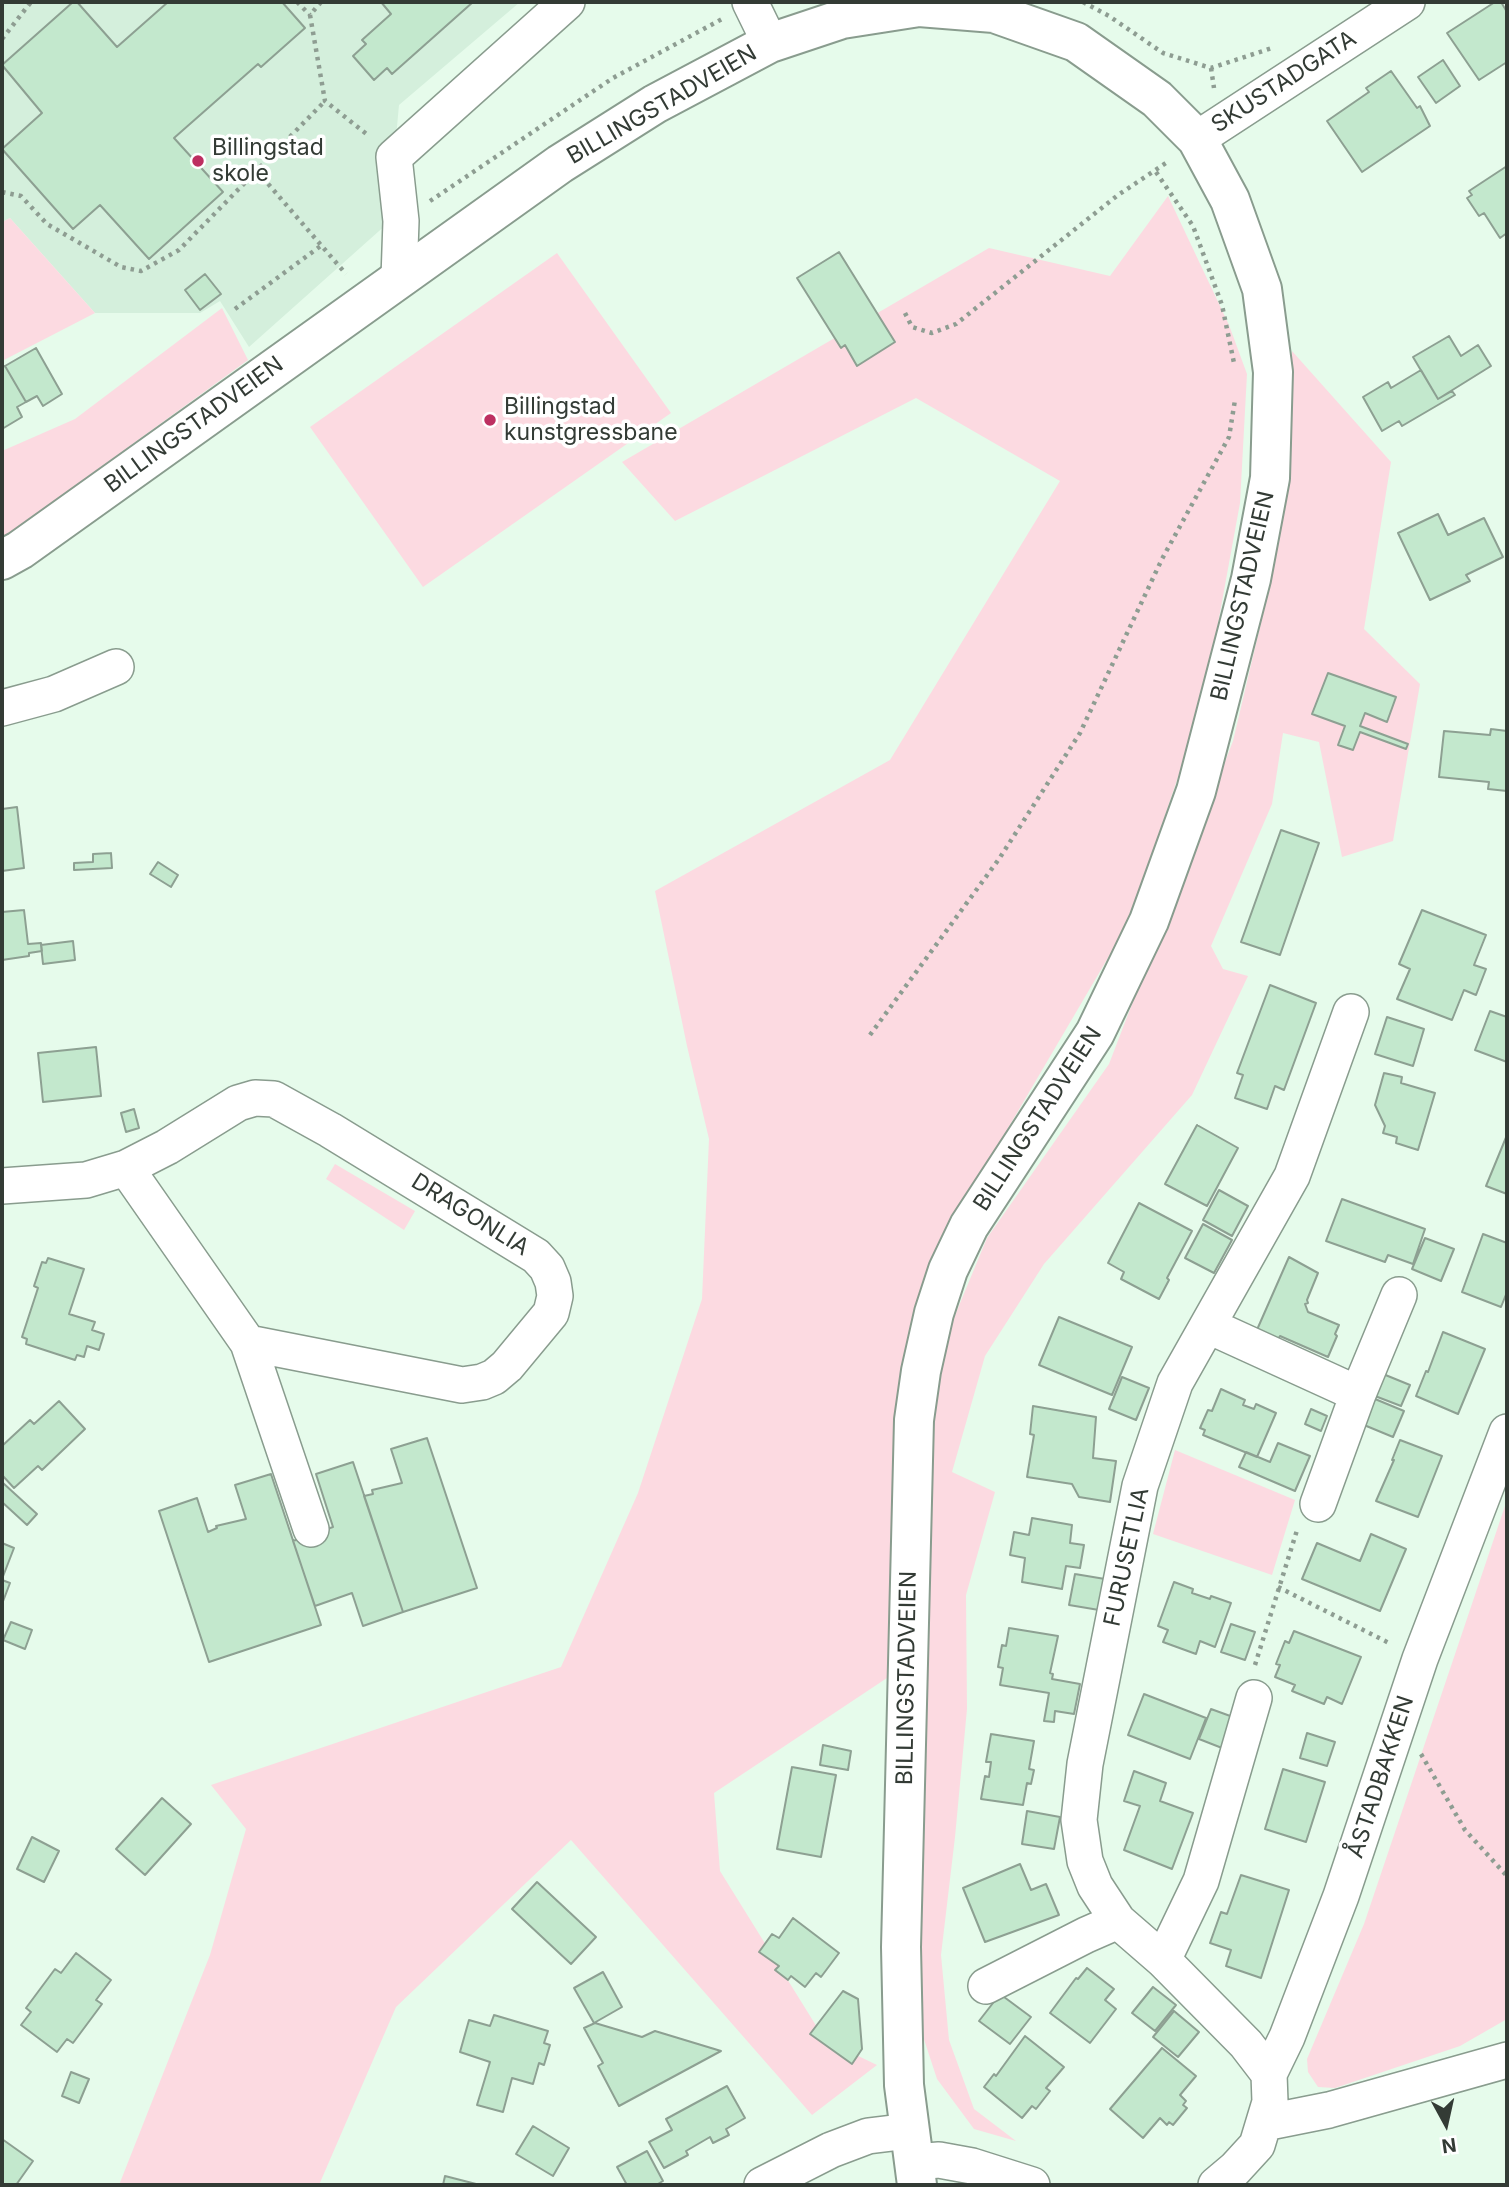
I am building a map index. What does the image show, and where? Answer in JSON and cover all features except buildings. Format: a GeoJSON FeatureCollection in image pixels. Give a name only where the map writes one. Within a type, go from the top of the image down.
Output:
{"type":"FeatureCollection","features":[{"type":"Feature","properties":{"kind":"main road","name":"BILLINGSTADVEIEN"},"geometry":{"type":"LineString","coordinates":[[2,560],[20,550],[560,164],[654,104],[770,43],[842,19],[919,7],[994,13],[1076,42],[1157,99],[1197,139],[1230,200],[1262,289],[1273,372],[1270,478],[1251,579],[1196,791],[1149,920],[1095,1033],[969,1226],[948,1270],[923,1359],[914,1420],[901,1947],[903,2060],[913,2159]]}},
{"type":"Feature","properties":{"kind":"street"},"geometry":{"type":"LineString","coordinates":[[398,278],[401,221],[394,157],[567,2]]}},
{"type":"Feature","properties":{"kind":"street"},"geometry":{"type":"LineString","coordinates":[[750,2],[770,43]]}},
{"type":"Feature","properties":{"kind":"street","name":"SKUSTADGATA"},"geometry":{"type":"LineString","coordinates":[[1197,139],[1407,2]]}},
{"type":"Feature","properties":{"kind":"street"},"geometry":{"type":"LineString","coordinates":[[2,708],[54,694],[116,667]]}},
{"type":"Feature","properties":{"kind":"street","name":"FURUSETLIA"},"geometry":{"type":"LineString","coordinates":[[1269,2074],[1246,2044],[1163,1960],[1118,1922],[1095,1886],[1085,1861],[1079,1820],[1085,1764],[1140,1486],[1175,1384],[1292,1176],[1351,1012]]}},
{"type":"Feature","properties":{"kind":"street","name":"DRAGONLIA"},"geometry":{"type":"LineString","coordinates":[[2,1186],[86,1180],[126,1168],[167,1147],[238,1103],[256,1098],[274,1099],[330,1130],[536,1256],[547,1268],[553,1282],[555,1296],[551,1313],[507,1367],[482,1382],[462,1385],[248,1343]]}},
{"type":"Feature","properties":{"kind":"street"},"geometry":{"type":"LineString","coordinates":[[126,1168],[248,1343],[311,1529]]}},
{"type":"Feature","properties":{"kind":"street"},"geometry":{"type":"LineString","coordinates":[[1318,1504],[1358,1394],[1399,1295]]}},
{"type":"Feature","properties":{"kind":"street"},"geometry":{"type":"LineString","coordinates":[[1209,1326],[1358,1394]]}},
{"type":"Feature","properties":{"kind":"street","name":"ÅSTADBAKKEN"},"geometry":{"type":"LineString","coordinates":[[1216,2185],[1235,2169],[1256,2145],[1270,2102],[1269,2074],[1287,2037],[1341,1896],[1420,1659],[1507,1432]]}},
{"type":"Feature","properties":{"kind":"street"},"geometry":{"type":"LineString","coordinates":[[1163,1960],[1201,1881],[1254,1698]]}},
{"type":"Feature","properties":{"kind":"street"},"geometry":{"type":"LineString","coordinates":[[986,1986],[1086,1935],[1118,1922]]}},
{"type":"Feature","properties":{"kind":"street"},"geometry":{"type":"LineString","coordinates":[[1264,2123],[1342,2107],[1507,2060]]}},
{"type":"Feature","properties":{"kind":"street"},"geometry":{"type":"LineString","coordinates":[[762,2185],[831,2150],[868,2136],[913,2159],[972,2165],[1032,2185]]}},
{"type":"Feature","properties":{"kind":"path"},"geometry":{"type":"LineString","coordinates":[[2,39],[31,2]]}},
{"type":"Feature","properties":{"kind":"path"},"geometry":{"type":"LineString","coordinates":[[298,2],[310,15],[326,101],[394,157]]}},
{"type":"Feature","properties":{"kind":"path"},"geometry":{"type":"LineString","coordinates":[[310,15],[321,2]]}},
{"type":"Feature","properties":{"kind":"path"},"geometry":{"type":"LineString","coordinates":[[1083,2],[1109,16],[1163,53],[1211,68],[1283,44]]}},
{"type":"Feature","properties":{"kind":"path"},"geometry":{"type":"LineString","coordinates":[[2,191],[22,196],[47,224],[121,267],[142,271],[179,250],[326,101]]}},
{"type":"Feature","properties":{"kind":"path"},"geometry":{"type":"LineString","coordinates":[[905,313],[912,327],[932,333],[956,324],[1118,195],[1156,172],[1197,139]]}},
{"type":"Feature","properties":{"kind":"path"},"geometry":{"type":"LineString","coordinates":[[257,171],[353,283]]}},
{"type":"Feature","properties":{"kind":"path"},"geometry":{"type":"LineString","coordinates":[[1156,172],[1193,226],[1222,305],[1235,368]]}},
{"type":"Feature","properties":{"kind":"path"},"geometry":{"type":"LineString","coordinates":[[234,309],[322,245]]}},
{"type":"Feature","properties":{"kind":"path"},"geometry":{"type":"LineString","coordinates":[[870,1035],[999,859],[1080,733],[1162,559],[1229,437],[1236,391]]}},
{"type":"Feature","properties":{"kind":"path"},"geometry":{"type":"LineString","coordinates":[[1254,1698],[1255,1662],[1278,1587],[1304,1509],[1318,1504]]}},
{"type":"Feature","properties":{"kind":"path"},"geometry":{"type":"LineString","coordinates":[[1278,1587],[1420,1659]]}},
{"type":"Feature","properties":{"kind":"path"},"geometry":{"type":"LineString","coordinates":[[1400,1717],[1465,1830],[1507,1876]]}},
{"type":"Feature","properties":{"kind":"shaded area","name":"Billingstad skole"},"geometry":{"type":"Polygon","coordinates":[[[2,2],[520,2],[399,105],[388,223],[249,347],[220,301],[200,313],[95,313],[10,218],[2,222],[2,2]]]}},
{"type":"Feature","properties":{"kind":"shaded area"},"geometry":{"type":"Polygon","coordinates":[[[1168,196],[1229,325],[1247,374],[1240,503],[1204,700],[1129,922],[957,1215],[913,1316],[896,1456],[890,1676],[714,1793],[720,1871],[825,2040],[877,2065],[812,2115],[571,1840],[396,2007],[319,2185],[119,2185],[210,1955],[246,1829],[211,1785],[561,1667],[638,1493],[702,1299],[709,1139],[655,891],[890,760],[1060,481],[916,398],[675,521],[622,462],[989,248],[1110,276],[1168,196]]]}},
{"type":"Feature","properties":{"kind":"shaded area"},"geometry":{"type":"Polygon","coordinates":[[[10,218],[95,313],[2,361],[2,222],[10,218]]]}},
{"type":"Feature","properties":{"kind":"shaded area","name":"Billingstad kunstgressbane"},"geometry":{"type":"Polygon","coordinates":[[[557,253],[671,413],[423,587],[310,427],[557,253]]]}},
{"type":"Feature","properties":{"kind":"shaded area"},"geometry":{"type":"Polygon","coordinates":[[[222,308],[248,360],[2,539],[2,451],[75,419],[222,308]]]}},
{"type":"Feature","properties":{"kind":"shaded area"},"geometry":{"type":"Polygon","coordinates":[[[1292,351],[1391,462],[1364,629],[1420,684],[1393,841],[1342,857],[1319,742],[1283,733],[1272,804],[1211,946],[1223,969],[1248,976],[1192,1095],[1044,1264],[985,1356],[952,1472],[995,1492],[966,1595],[967,1709],[941,1955],[949,2040],[974,2109],[1016,2141],[974,2129],[937,2079],[918,2021],[929,1462],[944,1342],[987,1238],[1109,1064],[1233,741],[1268,593],[1291,453],[1292,351]]]}},
{"type":"Feature","properties":{"kind":"shaded area"},"geometry":{"type":"Polygon","coordinates":[[[335,1164],[415,1211],[404,1230],[326,1179],[335,1164]]]}},
{"type":"Feature","properties":{"kind":"shaded area"},"geometry":{"type":"Polygon","coordinates":[[[1175,1450],[1295,1500],[1272,1575],[1153,1534],[1175,1450]]]}},
{"type":"Feature","properties":{"kind":"shaded area"},"geometry":{"type":"Polygon","coordinates":[[[1507,1500],[1507,2019],[1460,2046],[1335,2088],[1318,2087],[1308,2072],[1307,2059],[1364,1924],[1507,1500]]]}},
{"type":"Feature","properties":{"kind":"place","name":"Billingstad skole"},"geometry":{"type":"Point","coordinates":[198,161]}},
{"type":"Feature","properties":{"kind":"place","name":"Billingstad kunstgressbane"},"geometry":{"type":"Point","coordinates":[490,420]}}]}
